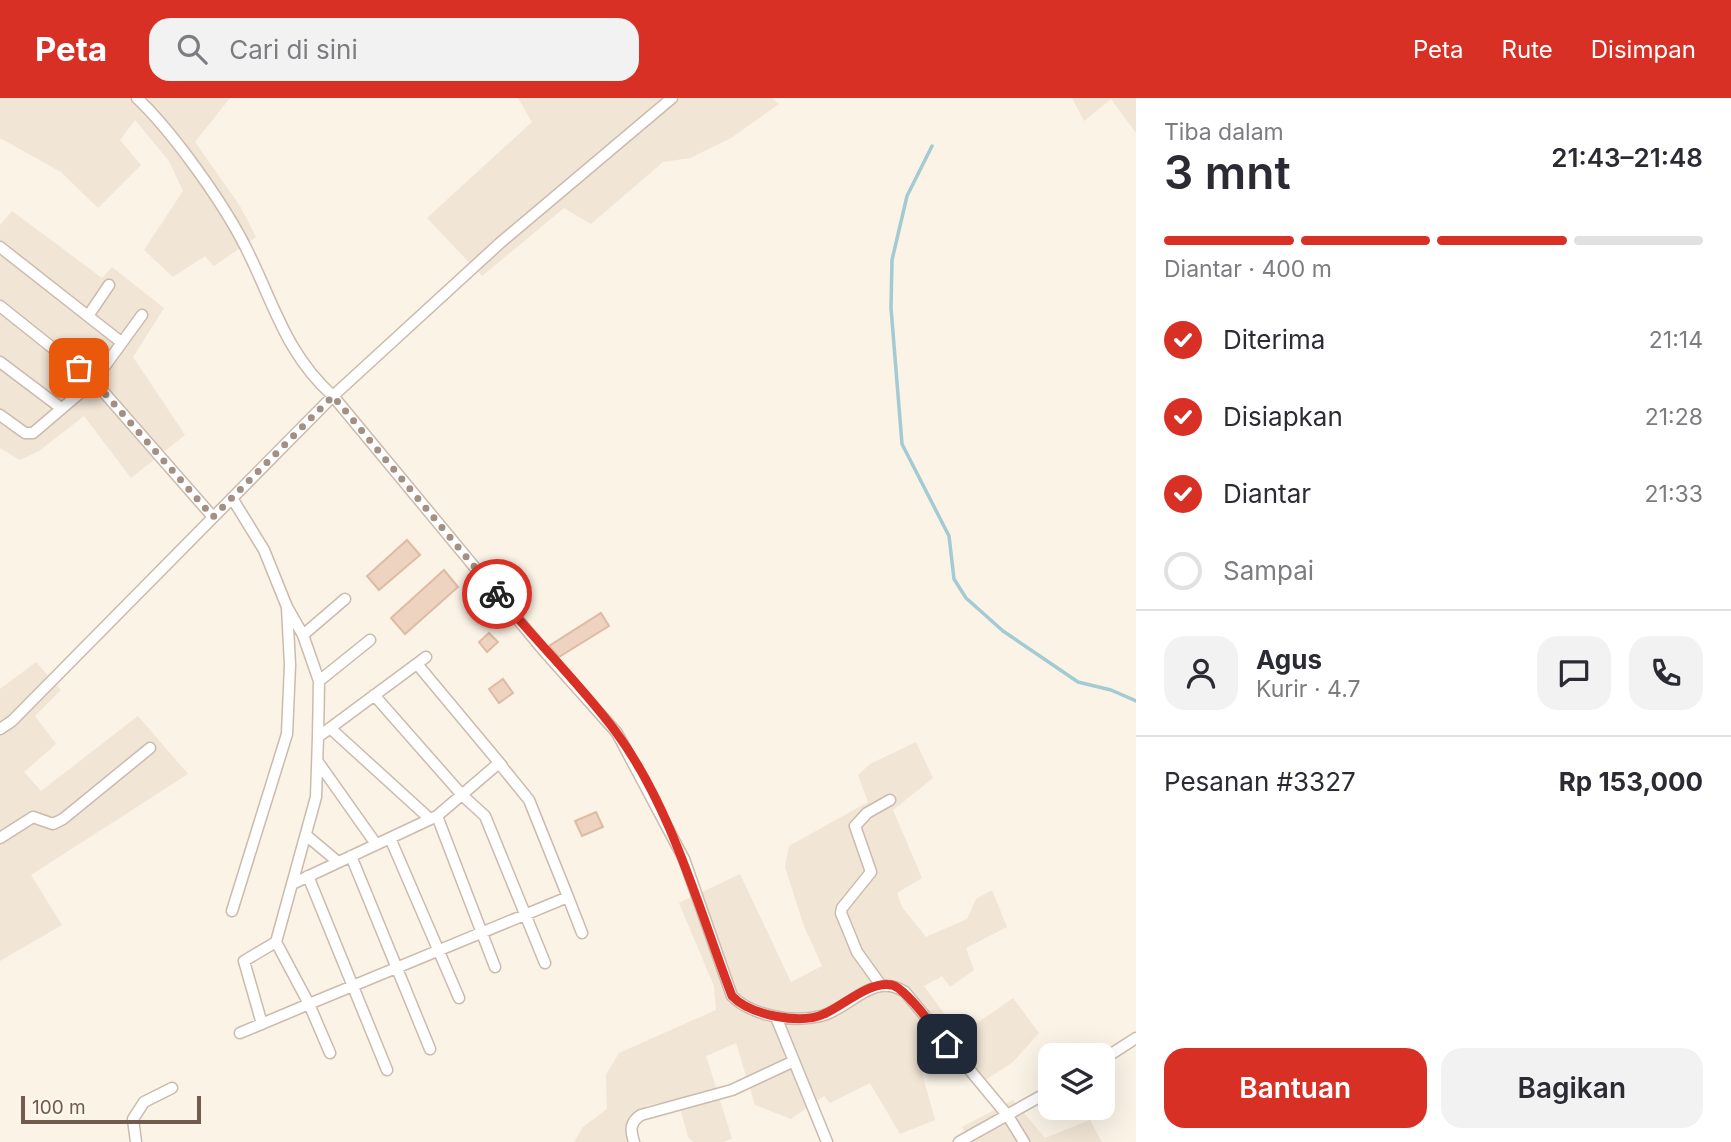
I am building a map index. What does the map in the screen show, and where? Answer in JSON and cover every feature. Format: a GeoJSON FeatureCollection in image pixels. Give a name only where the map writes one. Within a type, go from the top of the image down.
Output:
{"type":"FeatureCollection","features":[{"type":"Feature","properties":{"kind":"street"},"geometry":{"type":"LineString","coordinates":[[137,98],[157,116],[226,214],[247,249],[292,348],[314,380],[333,396],[544,650],[617,733],[684,859],[732,996],[740,1005],[776,1017],[821,1016],[880,984],[894,985],[905,992],[1008,1116],[1024,1142]]}},
{"type":"Feature","properties":{"kind":"street"},"geometry":{"type":"LineString","coordinates":[[0,729],[12,721],[333,396],[500,243],[672,98]]}},
{"type":"Feature","properties":{"kind":"street"},"geometry":{"type":"LineString","coordinates":[[0,247],[121,342]]}},
{"type":"Feature","properties":{"kind":"street"},"geometry":{"type":"LineString","coordinates":[[88,316],[109,285]]}},
{"type":"Feature","properties":{"kind":"street"},"geometry":{"type":"LineString","coordinates":[[0,306],[94,381],[213,517]]}},
{"type":"Feature","properties":{"kind":"street"},"geometry":{"type":"LineString","coordinates":[[0,415],[30,434],[94,381],[142,315]]}},
{"type":"Feature","properties":{"kind":"street"},"geometry":{"type":"LineString","coordinates":[[0,362],[61,408]]}},
{"type":"Feature","properties":{"kind":"street"},"geometry":{"type":"LineString","coordinates":[[232,498],[264,551],[287,607],[303,635],[319,681],[316,797],[276,942],[309,1004],[330,1052]]}},
{"type":"Feature","properties":{"kind":"street"},"geometry":{"type":"LineString","coordinates":[[303,635],[345,599]]}},
{"type":"Feature","properties":{"kind":"street"},"geometry":{"type":"LineString","coordinates":[[232,911],[287,734],[290,664],[287,607]]}},
{"type":"Feature","properties":{"kind":"street"},"geometry":{"type":"LineString","coordinates":[[319,681],[370,640]]}},
{"type":"Feature","properties":{"kind":"street"},"geometry":{"type":"LineString","coordinates":[[318,737],[426,657]]}},
{"type":"Feature","properties":{"kind":"street"},"geometry":{"type":"LineString","coordinates":[[417,664],[518,786]]}},
{"type":"Feature","properties":{"kind":"street"},"geometry":{"type":"LineString","coordinates":[[374,695],[462,795],[485,816],[545,963]]}},
{"type":"Feature","properties":{"kind":"street"},"geometry":{"type":"LineString","coordinates":[[330,727],[434,818],[495,967]]}},
{"type":"Feature","properties":{"kind":"street"},"geometry":{"type":"LineString","coordinates":[[0,838],[27,819],[38,818],[53,824],[63,819],[150,748]]}},
{"type":"Feature","properties":{"kind":"street"},"geometry":{"type":"LineString","coordinates":[[317,762],[376,844]]}},
{"type":"Feature","properties":{"kind":"street"},"geometry":{"type":"LineString","coordinates":[[292,884],[434,818],[499,763]]}},
{"type":"Feature","properties":{"kind":"street"},"geometry":{"type":"LineString","coordinates":[[499,763],[529,800],[582,933]]}},
{"type":"Feature","properties":{"kind":"street"},"geometry":{"type":"LineString","coordinates":[[880,984],[858,952],[841,913],[842,908],[871,872],[855,830],[857,820],[891,800]]}},
{"type":"Feature","properties":{"kind":"street"},"geometry":{"type":"LineString","coordinates":[[306,835],[338,862]]}},
{"type":"Feature","properties":{"kind":"street"},"geometry":{"type":"LineString","coordinates":[[390,838],[459,998]]}},
{"type":"Feature","properties":{"kind":"street"},"geometry":{"type":"LineString","coordinates":[[351,856],[430,1049]]}},
{"type":"Feature","properties":{"kind":"street"},"geometry":{"type":"LineString","coordinates":[[308,876],[387,1070]]}},
{"type":"Feature","properties":{"kind":"street"},"geometry":{"type":"LineString","coordinates":[[240,1033],[568,897]]}},
{"type":"Feature","properties":{"kind":"street"},"geometry":{"type":"LineString","coordinates":[[262,1024],[244,961],[276,942]]}},
{"type":"Feature","properties":{"kind":"street"},"geometry":{"type":"LineString","coordinates":[[776,1017],[827,1142]]}},
{"type":"Feature","properties":{"kind":"street"},"geometry":{"type":"LineString","coordinates":[[1115,1052],[1136,1038]]}},
{"type":"Feature","properties":{"kind":"street"},"geometry":{"type":"LineString","coordinates":[[634,1142],[631,1129],[634,1120],[641,1115],[732,1090],[794,1061]]}},
{"type":"Feature","properties":{"kind":"street"},"geometry":{"type":"LineString","coordinates":[[136,1142],[133,1119],[144,1102],[172,1088]]}},
{"type":"Feature","properties":{"kind":"street"},"geometry":{"type":"LineString","coordinates":[[959,1142],[1038,1098]]}},
{"type":"Feature","properties":{"kind":"shaded area"},"geometry":{"type":"Polygon","coordinates":[[[0,98],[230,98],[195,142],[240,206],[256,237],[214,266],[205,256],[173,277],[144,250],[183,191],[169,161],[135,120],[120,140],[141,165],[98,208],[61,172],[0,138],[0,98]]]}},
{"type":"Feature","properties":{"kind":"shaded area"},"geometry":{"type":"Polygon","coordinates":[[[518,98],[772,98],[779,104],[731,138],[690,158],[663,162],[591,224],[564,208],[482,276],[427,218],[532,122],[518,98]]]}},
{"type":"Feature","properties":{"kind":"shaded area"},"geometry":{"type":"Polygon","coordinates":[[[1072,98],[1136,98],[1136,133],[1111,99],[1084,121],[1072,98]]]}},
{"type":"Feature","properties":{"kind":"shaded area"},"geometry":{"type":"Polygon","coordinates":[[[12,211],[102,278],[112,267],[164,308],[133,357],[185,435],[131,478],[84,416],[39,451],[20,460],[0,448],[0,225],[12,211]]]}},
{"type":"Feature","properties":{"kind":"shaded area"},"geometry":{"type":"Polygon","coordinates":[[[36,662],[61,690],[35,716],[56,744],[24,772],[41,791],[138,716],[188,774],[31,875],[62,925],[0,961],[0,689],[36,662]]]}},
{"type":"Feature","properties":{"kind":"shaded area"},"geometry":{"type":"Polygon","coordinates":[[[916,742],[933,778],[893,810],[922,878],[897,893],[902,907],[926,937],[967,919],[976,899],[992,890],[1007,927],[966,948],[974,970],[950,987],[942,976],[924,986],[960,1035],[1013,998],[1039,1033],[1013,1062],[984,1081],[959,1052],[922,1073],[935,1120],[900,1134],[870,1083],[830,1103],[824,1096],[791,1119],[755,1105],[736,1043],[706,1056],[732,1138],[724,1142],[693,1142],[688,1137],[678,1100],[648,1105],[626,1122],[634,1142],[574,1142],[583,1127],[607,1109],[606,1075],[619,1053],[716,1010],[714,986],[679,903],[740,874],[791,982],[822,966],[804,926],[785,867],[789,846],[868,802],[858,775],[870,764],[916,742]]]}},
{"type":"Feature","properties":{"kind":"shaded area"},"geometry":{"type":"Polygon","coordinates":[[[1013,1100],[1045,1138],[1090,1120],[1102,1142],[971,1142],[962,1127],[1013,1100]]]}},
{"type":"Feature","properties":{"kind":"building"},"geometry":{"type":"Polygon","coordinates":[[[407,540],[420,555],[379,590],[367,576],[407,540]]]}},
{"type":"Feature","properties":{"kind":"building"},"geometry":{"type":"Polygon","coordinates":[[[444,570],[458,587],[405,634],[391,618],[444,570]]]}},
{"type":"Feature","properties":{"kind":"building"},"geometry":{"type":"Polygon","coordinates":[[[601,613],[609,626],[559,657],[549,646],[601,613]]]}},
{"type":"Feature","properties":{"kind":"building"},"geometry":{"type":"Polygon","coordinates":[[[489,633],[498,642],[487,652],[479,642],[489,633]]]}},
{"type":"Feature","properties":{"kind":"building"},"geometry":{"type":"Polygon","coordinates":[[[503,679],[513,693],[499,703],[489,689],[503,679]]]}},
{"type":"Feature","properties":{"kind":"building"},"geometry":{"type":"Polygon","coordinates":[[[596,812],[603,827],[582,836],[575,821],[596,812]]]}},
{"type":"Feature","properties":{"kind":"waterway"},"geometry":{"type":"LineString","coordinates":[[932,146],[907,196],[892,260],[891,308],[902,444],[949,536],[954,579],[966,598],[1003,631],[1078,682],[1111,690],[1136,701]]}},
{"type":"Feature","properties":{"kind":"way so far"},"geometry":{"type":"LineString","coordinates":[[79,368],[94,381],[213,517],[333,396],[497,594]]}},
{"type":"Feature","properties":{"kind":"route"},"geometry":{"type":"LineString","coordinates":[[497,594],[617,733],[684,859],[717,958],[732,996],[740,1005],[776,1017],[821,1016],[880,984],[894,985],[905,992],[947,1044]]}}]}
